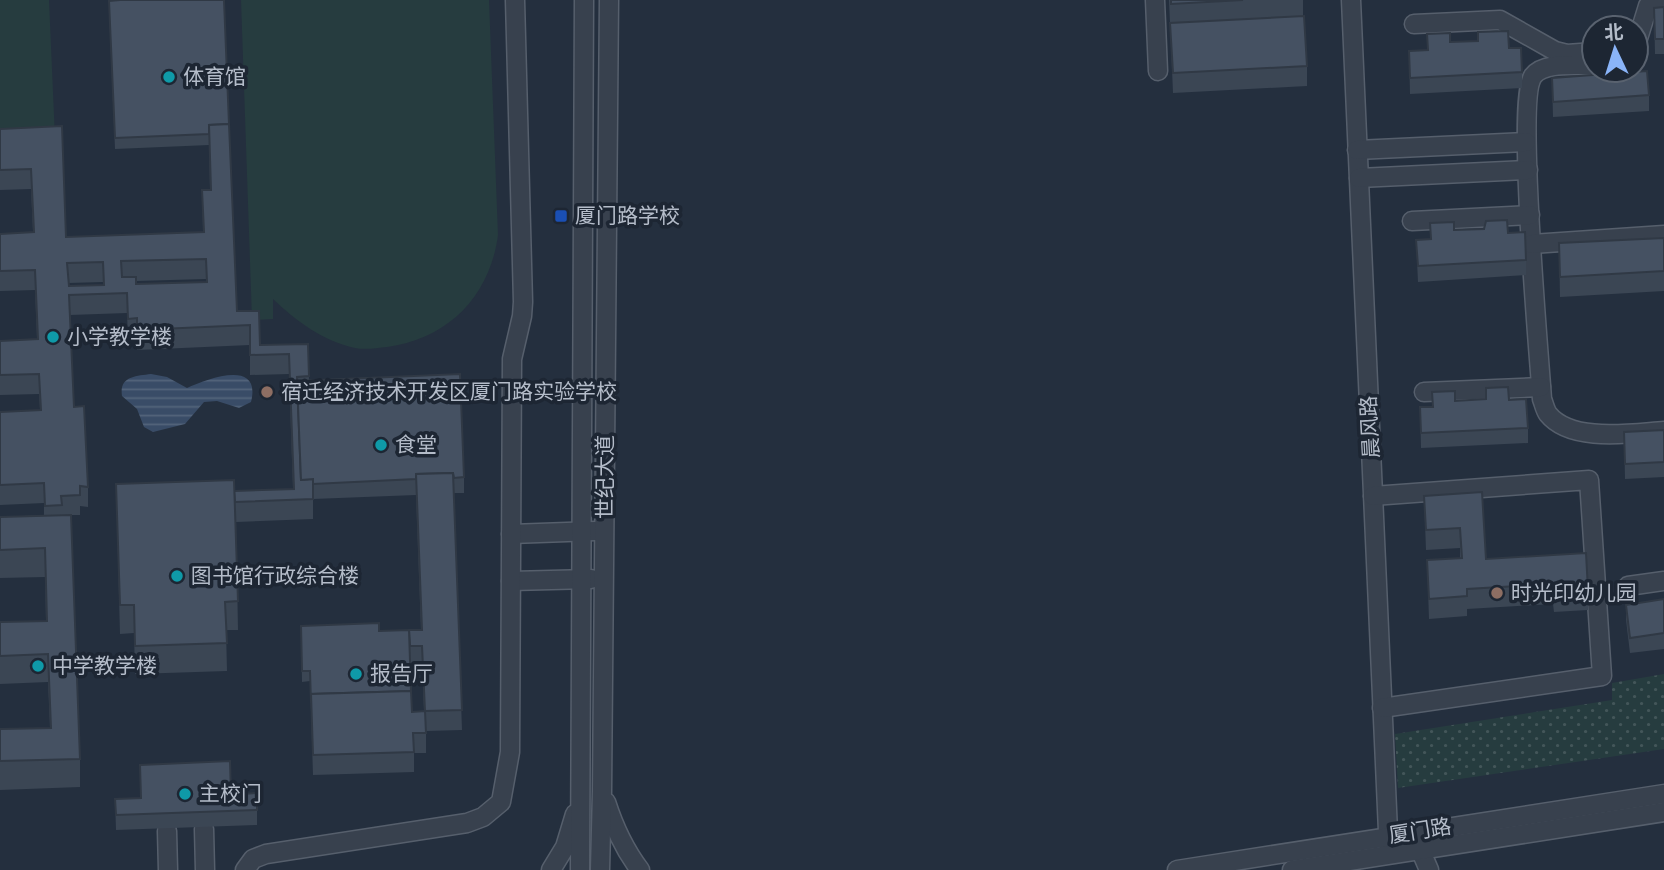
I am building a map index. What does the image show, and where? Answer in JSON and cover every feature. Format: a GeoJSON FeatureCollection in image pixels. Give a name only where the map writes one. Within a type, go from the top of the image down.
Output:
{"type":"FeatureCollection","features":[{"type":"Feature","properties":{"kind":"street"},"geometry":{"type":"LineString","coordinates":[[245,870],[253,859],[266,854],[467,823],[483,817],[501,802],[510,752],[513,359],[523,316],[515,0]]}},
{"type":"Feature","properties":{"kind":"street","name":"世纪大道"},"geometry":{"type":"LineString","coordinates":[[580,870],[584,0]]}},
{"type":"Feature","properties":{"kind":"street","name":"世纪大道"},"geometry":{"type":"LineString","coordinates":[[600,870],[609,0]]}},
{"type":"Feature","properties":{"kind":"street"},"geometry":{"type":"LineString","coordinates":[[1155,0],[1158,71]]}},
{"type":"Feature","properties":{"kind":"street","name":"晨风路"},"geometry":{"type":"LineString","coordinates":[[1351,0],[1388,845]]}},
{"type":"Feature","properties":{"kind":"street"},"geometry":{"type":"LineString","coordinates":[[1646,14],[1648,6],[1664,1]]}},
{"type":"Feature","properties":{"kind":"street"},"geometry":{"type":"LineString","coordinates":[[1414,24],[1500,20],[1555,51],[1580,53]]}},
{"type":"Feature","properties":{"kind":"street"},"geometry":{"type":"LineString","coordinates":[[1580,66],[1543,68],[1534,74],[1529,83],[1526,142],[1542,399],[1547,413],[1556,421],[1590,434],[1664,431]]}},
{"type":"Feature","properties":{"kind":"street"},"geometry":{"type":"LineString","coordinates":[[1357,150],[1526,142]]}},
{"type":"Feature","properties":{"kind":"street"},"geometry":{"type":"LineString","coordinates":[[1359,178],[1528,170]]}},
{"type":"Feature","properties":{"kind":"street"},"geometry":{"type":"LineString","coordinates":[[1412,221],[1531,215]]}},
{"type":"Feature","properties":{"kind":"street"},"geometry":{"type":"LineString","coordinates":[[1532,244],[1664,235]]}},
{"type":"Feature","properties":{"kind":"street"},"geometry":{"type":"LineString","coordinates":[[1424,392],[1541,387]]}},
{"type":"Feature","properties":{"kind":"street"},"geometry":{"type":"LineString","coordinates":[[1373,496],[1589,480],[1602,676],[1382,708]]}},
{"type":"Feature","properties":{"kind":"street"},"geometry":{"type":"LineString","coordinates":[[511,534],[605,531]]}},
{"type":"Feature","properties":{"kind":"street"},"geometry":{"type":"LineString","coordinates":[[511,581],[604,578]]}},
{"type":"Feature","properties":{"kind":"street"},"geometry":{"type":"LineString","coordinates":[[1628,586],[1664,581]]}},
{"type":"Feature","properties":{"kind":"street"},"geometry":{"type":"LineString","coordinates":[[602,791],[615,831],[640,870]]}},
{"type":"Feature","properties":{"kind":"street"},"geometry":{"type":"LineString","coordinates":[[551,870],[565,847],[582,794]]}},
{"type":"Feature","properties":{"kind":"street","name":"厦门路"},"geometry":{"type":"LineString","coordinates":[[1177,870],[1388,845],[1664,794]]}},
{"type":"Feature","properties":{"kind":"street","name":"厦门路"},"geometry":{"type":"LineString","coordinates":[[1292,870],[1388,845],[1420,849],[1664,812]]}},
{"type":"Feature","properties":{"kind":"street"},"geometry":{"type":"LineString","coordinates":[[204,829],[205,870]]}},
{"type":"Feature","properties":{"kind":"street"},"geometry":{"type":"LineString","coordinates":[[167,831],[169,870]]}},
{"type":"Feature","properties":{"kind":"street"},"geometry":{"type":"LineString","coordinates":[[1420,849],[1429,870]]}},
{"type":"Feature","properties":{"kind":"green space"},"geometry":{"type":"Polygon","coordinates":[[[0,0],[49,0],[55,138],[0,141],[0,0]]]}},
{"type":"Feature","properties":{"kind":"green space"},"geometry":{"type":"Polygon","coordinates":[[[241,0],[489,0],[498,235],[486,277],[475,295],[462,311],[429,335],[387,347],[355,348],[321,335],[273,299],[273,319],[252,320],[241,0]]]}},
{"type":"Feature","properties":{"kind":"green space"},"geometry":{"type":"Polygon","coordinates":[[[1664,674],[1664,749],[1398,788],[1395,734],[1612,700],[1612,683],[1664,674]]]}},
{"type":"Feature","properties":{"kind":"water"},"geometry":{"type":"Polygon","coordinates":[[[151,374],[167,377],[187,388],[219,377],[241,376],[248,380],[252,388],[251,402],[239,408],[217,401],[204,402],[185,424],[153,432],[144,427],[137,409],[122,396],[123,384],[126,381],[151,374]]]}},
{"type":"Feature","properties":{"kind":"building","name":"体育馆"},"geometry":{"type":"Polygon","coordinates":[[[224,0],[229,124],[209,125],[209,134],[115,138],[109,1],[224,0]]]}},
{"type":"Feature","properties":{"kind":"building"},"geometry":{"type":"Polygon","coordinates":[[[1171,0],[1243,0],[1171,4],[1171,0]]]}},
{"type":"Feature","properties":{"kind":"building"},"geometry":{"type":"Polygon","coordinates":[[[1664,7],[1664,39],[1655,39],[1654,8],[1664,7]]]}},
{"type":"Feature","properties":{"kind":"building"},"geometry":{"type":"Polygon","coordinates":[[[1304,16],[1307,66],[1173,73],[1170,23],[1304,16]]]}},
{"type":"Feature","properties":{"kind":"building"},"geometry":{"type":"Polygon","coordinates":[[[1508,31],[1509,48],[1521,48],[1522,72],[1410,78],[1409,51],[1428,50],[1427,34],[1450,33],[1450,42],[1478,41],[1478,32],[1508,31]]]}},
{"type":"Feature","properties":{"kind":"building"},"geometry":{"type":"Polygon","coordinates":[[[1580,76],[1580,84],[1648,84],[1649,95],[1553,102],[1552,78],[1580,76]]]}},
{"type":"Feature","properties":{"kind":"building"},"geometry":{"type":"Polygon","coordinates":[[[229,124],[237,311],[259,311],[260,345],[308,344],[309,376],[297,377],[301,480],[313,479],[313,499],[235,502],[234,491],[294,489],[289,354],[250,355],[250,325],[137,330],[137,318],[128,319],[127,293],[69,295],[74,407],[84,406],[88,487],[80,486],[80,495],[61,496],[62,505],[45,506],[44,483],[0,485],[0,412],[41,410],[39,374],[0,375],[0,341],[38,339],[35,270],[0,271],[0,234],[34,232],[31,169],[0,170],[0,129],[62,126],[66,237],[204,232],[202,190],[211,190],[209,125],[229,124]],[[206,259],[121,261],[122,277],[136,277],[136,284],[207,282],[206,259]],[[103,262],[67,263],[69,286],[104,285],[103,262]]]}},
{"type":"Feature","properties":{"kind":"building"},"geometry":{"type":"Polygon","coordinates":[[[1507,220],[1508,233],[1525,232],[1526,260],[1418,266],[1416,240],[1431,239],[1430,223],[1454,222],[1454,230],[1484,229],[1486,221],[1507,220]]]}},
{"type":"Feature","properties":{"kind":"building"},"geometry":{"type":"Polygon","coordinates":[[[1664,238],[1664,271],[1560,277],[1559,243],[1664,238]]]}},
{"type":"Feature","properties":{"kind":"building","name":"食堂"},"geometry":{"type":"Polygon","coordinates":[[[460,374],[464,477],[454,478],[453,473],[416,474],[416,479],[313,484],[313,479],[301,480],[297,381],[460,374]]]}},
{"type":"Feature","properties":{"kind":"building"},"geometry":{"type":"Polygon","coordinates":[[[1508,387],[1509,400],[1526,399],[1528,428],[1421,433],[1420,407],[1433,407],[1432,392],[1455,391],[1455,401],[1486,399],[1486,388],[1508,387]]]}},
{"type":"Feature","properties":{"kind":"building"},"geometry":{"type":"Polygon","coordinates":[[[1664,430],[1664,462],[1625,464],[1624,432],[1664,430]]]}},
{"type":"Feature","properties":{"kind":"building"},"geometry":{"type":"Polygon","coordinates":[[[453,473],[462,710],[425,711],[422,646],[410,646],[409,630],[422,630],[416,474],[453,473]]]}},
{"type":"Feature","properties":{"kind":"building","name":"图书馆行政综合楼"},"geometry":{"type":"Polygon","coordinates":[[[234,480],[238,601],[225,602],[227,643],[135,646],[134,605],[120,605],[116,484],[234,480]]]}},
{"type":"Feature","properties":{"kind":"building"},"geometry":{"type":"Polygon","coordinates":[[[1482,492],[1486,559],[1586,553],[1588,590],[1554,592],[1553,584],[1467,589],[1467,596],[1429,599],[1427,560],[1462,558],[1460,528],[1426,530],[1424,496],[1482,492]]]}},
{"type":"Feature","properties":{"kind":"building"},"geometry":{"type":"Polygon","coordinates":[[[71,515],[80,759],[0,761],[0,729],[51,728],[48,654],[0,656],[0,622],[47,621],[45,548],[0,550],[0,517],[71,515]]]}},
{"type":"Feature","properties":{"kind":"building"},"geometry":{"type":"Polygon","coordinates":[[[1664,599],[1664,633],[1630,638],[1626,605],[1664,599]]]}},
{"type":"Feature","properties":{"kind":"building","name":"报告厅"},"geometry":{"type":"Polygon","coordinates":[[[379,623],[379,631],[409,630],[411,691],[311,694],[311,703],[310,671],[302,671],[301,626],[379,623]]]}},
{"type":"Feature","properties":{"kind":"building"},"geometry":{"type":"Polygon","coordinates":[[[411,691],[412,712],[425,711],[426,733],[413,733],[414,752],[313,755],[311,694],[411,691]]]}},
{"type":"Feature","properties":{"kind":"building"},"geometry":{"type":"Polygon","coordinates":[[[230,761],[231,795],[257,793],[257,810],[116,815],[115,799],[141,798],[140,765],[230,761]]]}},
{"type":"Feature","properties":{"kind":"place","name":"体育馆"},"geometry":{"type":"Point","coordinates":[169,77]}},
{"type":"Feature","properties":{"kind":"place","name":"厦门路学校"},"geometry":{"type":"Point","coordinates":[561,216]}},
{"type":"Feature","properties":{"kind":"place","name":"小学教学楼"},"geometry":{"type":"Point","coordinates":[53,337]}},
{"type":"Feature","properties":{"kind":"place","name":"宿迁经济技术开发区厦门路实验学校"},"geometry":{"type":"Point","coordinates":[267,392]}},
{"type":"Feature","properties":{"kind":"place","name":"食堂"},"geometry":{"type":"Point","coordinates":[381,445]}},
{"type":"Feature","properties":{"kind":"place","name":"图书馆行政综合楼"},"geometry":{"type":"Point","coordinates":[177,576]}},
{"type":"Feature","properties":{"kind":"place","name":"时光印幼儿园"},"geometry":{"type":"Point","coordinates":[1497,593]}},
{"type":"Feature","properties":{"kind":"place","name":"中学教学楼"},"geometry":{"type":"Point","coordinates":[38,666]}},
{"type":"Feature","properties":{"kind":"place","name":"报告厅"},"geometry":{"type":"Point","coordinates":[356,674]}},
{"type":"Feature","properties":{"kind":"place","name":"主校门"},"geometry":{"type":"Point","coordinates":[185,794]}}]}
